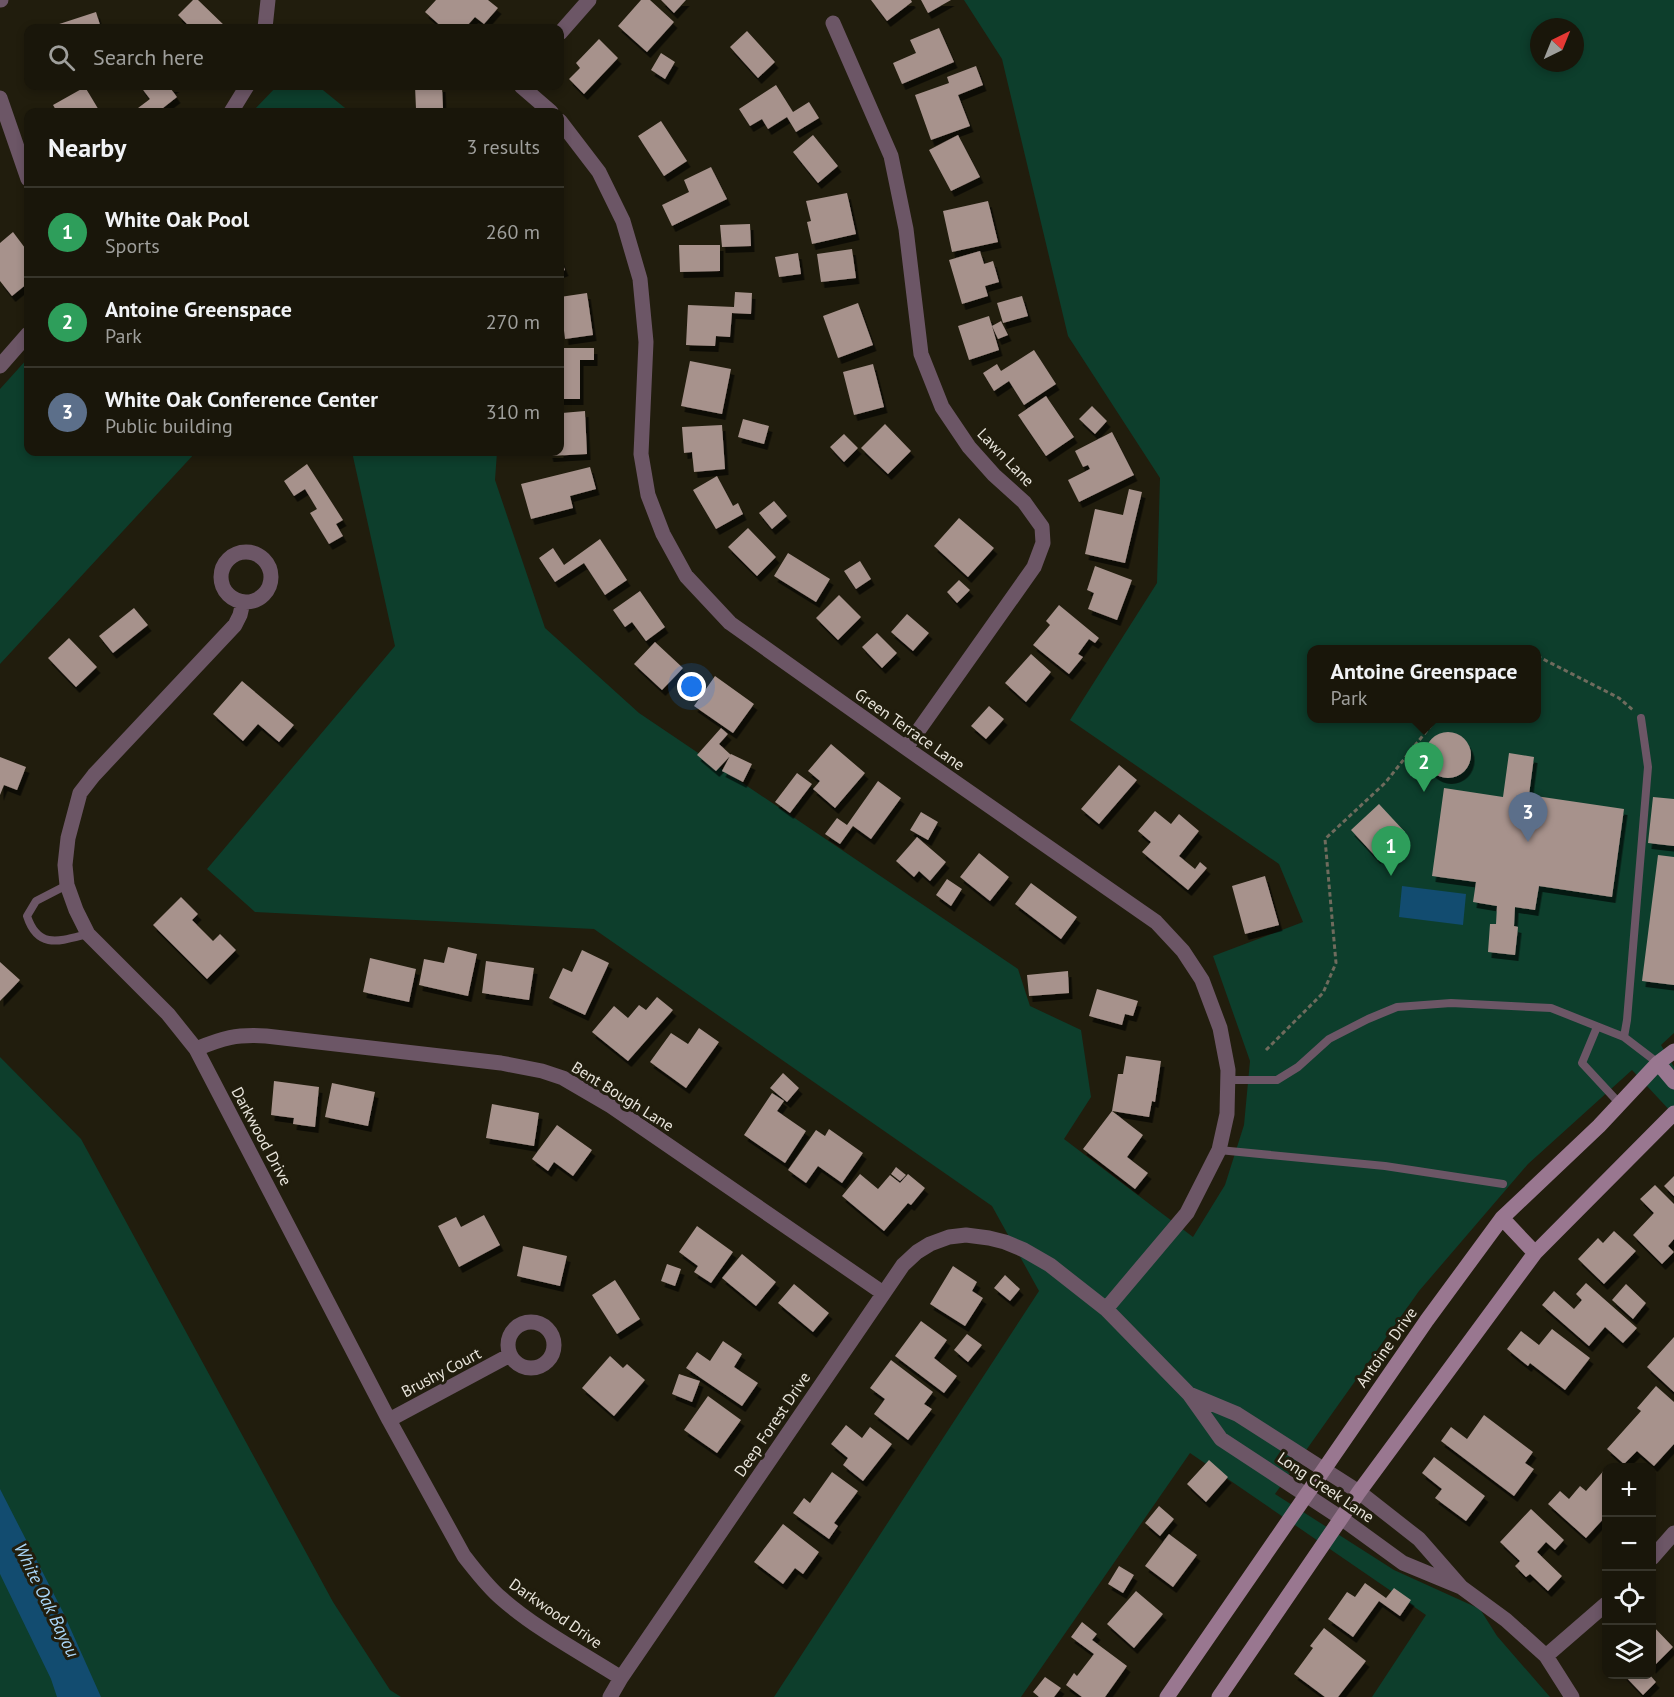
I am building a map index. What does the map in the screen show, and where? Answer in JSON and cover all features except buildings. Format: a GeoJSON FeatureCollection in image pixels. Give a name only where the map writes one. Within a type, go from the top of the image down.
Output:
{"type":"FeatureCollection","features":[{"type":"Feature","properties":{"kind":"main road","name":"Antoine Drive"},"geometry":{"type":"LineString","coordinates":[[1167,1697],[1420,1329],[1502,1218],[1620,1104],[1658,1063],[1674,1051]]}},
{"type":"Feature","properties":{"kind":"main road"},"geometry":{"type":"LineString","coordinates":[[1658,1063],[1674,1082]]}},
{"type":"Feature","properties":{"kind":"main road"},"geometry":{"type":"LineString","coordinates":[[1219,1697],[1359,1492],[1535,1253],[1674,1113]]}},
{"type":"Feature","properties":{"kind":"main road"},"geometry":{"type":"LineString","coordinates":[[1502,1218],[1535,1253]]}},
{"type":"Feature","properties":{"kind":"street"},"geometry":{"type":"LineString","coordinates":[[265,24],[268,0]]}},
{"type":"Feature","properties":{"kind":"street"},"geometry":{"type":"LineString","coordinates":[[564,28],[589,0]]}},
{"type":"Feature","properties":{"kind":"street","name":"Lawn Lane"},"geometry":{"type":"LineString","coordinates":[[833,23],[891,156],[906,230],[921,354],[942,407],[969,447],[1024,502],[1042,527],[1043,543],[1034,567],[906,748]]}},
{"type":"Feature","properties":{"kind":"street"},"geometry":{"type":"LineString","coordinates":[[233,108],[245,90]]}},
{"type":"Feature","properties":{"kind":"street"},"geometry":{"type":"LineString","coordinates":[[525,90],[546,108]]}},
{"type":"Feature","properties":{"kind":"street"},"geometry":{"type":"LineString","coordinates":[[0,98],[24,167]]}},
{"type":"Feature","properties":{"kind":"street","name":"Green Terrace Lane"},"geometry":{"type":"LineString","coordinates":[[564,126],[599,172],[623,221],[640,279],[646,342],[641,454],[648,495],[663,534],[686,576],[730,623],[1156,922],[1183,951],[1202,980],[1220,1028],[1228,1070],[1227,1114],[1219,1150],[1187,1214],[1106,1309]]}},
{"type":"Feature","properties":{"kind":"street"},"geometry":{"type":"LineString","coordinates":[[0,366],[24,339]]}},
{"type":"Feature","properties":{"kind":"street","name":"Darkwood Drive"},"geometry":{"type":"LineString","coordinates":[[243,602],[235,625],[94,775],[80,793],[68,838],[65,865],[68,885],[76,910],[88,934],[168,1014],[196,1049],[450,1534],[480,1577],[523,1616],[621,1678]]}},
{"type":"Feature","properties":{"kind":"street","name":"Bent Bough Lane"},"geometry":{"type":"LineString","coordinates":[[196,1049],[228,1037],[246,1034],[501,1062],[563,1078],[611,1106],[883,1293]]}},
{"type":"Feature","properties":{"kind":"street","name":"Deep Forest Drive"},"geometry":{"type":"LineString","coordinates":[[610,1697],[903,1265],[930,1244],[949,1237],[966,1235],[1005,1242]]}},
{"type":"Feature","properties":{"kind":"street","name":"Long Creek Lane"},"geometry":{"type":"LineString","coordinates":[[1005,1242],[1050,1265],[1106,1309],[1189,1394],[1221,1440],[1306,1494],[1403,1563],[1461,1587]]}},
{"type":"Feature","properties":{"kind":"street","name":"Brushy Court"},"geometry":{"type":"LineString","coordinates":[[390,1420],[510,1355]]}},
{"type":"Feature","properties":{"kind":"street","name":"Long Creek Lane"},"geometry":{"type":"LineString","coordinates":[[1189,1394],[1237,1414],[1359,1492],[1419,1539],[1461,1587],[1506,1620],[1546,1656],[1572,1697]]}},
{"type":"Feature","properties":{"kind":"street"},"geometry":{"type":"LineString","coordinates":[[1656,1553],[1674,1533]]}},
{"type":"Feature","properties":{"kind":"street"},"geometry":{"type":"LineString","coordinates":[[1546,1656],[1602,1607]]}},
{"type":"Feature","properties":{"kind":"lane"},"geometry":{"type":"LineString","coordinates":[[1624,1037],[1648,767],[1641,717]]}},
{"type":"Feature","properties":{"kind":"lane"},"geometry":{"type":"LineString","coordinates":[[68,885],[36,901],[27,916],[32,929],[40,938],[57,942],[88,934]]}},
{"type":"Feature","properties":{"kind":"lane"},"geometry":{"type":"LineString","coordinates":[[1228,1080],[1276,1080],[1298,1067],[1329,1039],[1368,1019],[1397,1008],[1451,1003],[1551,1008],[1624,1037],[1658,1063]]}},
{"type":"Feature","properties":{"kind":"lane"},"geometry":{"type":"LineString","coordinates":[[1597,1027],[1582,1064],[1620,1104]]}},
{"type":"Feature","properties":{"kind":"lane"},"geometry":{"type":"LineString","coordinates":[[1219,1150],[1384,1166],[1503,1184]]}},
{"type":"Feature","properties":{"kind":"path"},"geometry":{"type":"LineString","coordinates":[[1541,659],[1619,698],[1641,717]]}},
{"type":"Feature","properties":{"kind":"path"},"geometry":{"type":"LineString","coordinates":[[1266,1050],[1323,993],[1336,963],[1325,839],[1385,783],[1433,723]]}},
{"type":"Feature","properties":{"kind":"green space"},"geometry":{"type":"Polygon","coordinates":[[[964,0],[1674,0],[1674,1033],[1661,1045],[1674,1067],[1674,1115],[1632,1070],[1528,1164],[1419,1291],[1275,1494],[1394,1570],[1480,1609],[1497,1636],[1550,1697],[1372,1697],[1426,1615],[1190,1453],[1021,1697],[774,1697],[1039,1291],[992,1206],[594,929],[255,912],[207,869],[395,646],[353,456],[497,456],[495,480],[545,628],[639,713],[1018,969],[1030,1006],[1081,1030],[1091,1097],[1064,1139],[1193,1237],[1225,1185],[1244,1125],[1250,1061],[1213,956],[1303,922],[1279,864],[1070,720],[1157,583],[1160,478],[1068,336],[1002,59],[964,0]]]}},
{"type":"Feature","properties":{"kind":"green space"},"geometry":{"type":"Polygon","coordinates":[[[273,90],[323,90],[345,108],[256,108],[273,90]]]}},
{"type":"Feature","properties":{"kind":"green space"},"geometry":{"type":"Polygon","coordinates":[[[24,362],[24,456],[192,456],[0,664],[0,389],[24,362]]]}},
{"type":"Feature","properties":{"kind":"green space"},"geometry":{"type":"Polygon","coordinates":[[[0,1057],[81,1139],[333,1602],[390,1690],[401,1697],[0,1697],[0,1057]]]}},
{"type":"Feature","properties":{"kind":"water"},"geometry":{"type":"Polygon","coordinates":[[[1402,886],[1466,894],[1463,925],[1399,917],[1402,886]]]}},
{"type":"Feature","properties":{"kind":"water","name":"White Oak Bayou"},"geometry":{"type":"Polygon","coordinates":[[[0,1489],[63,1612],[101,1697],[57,1697],[51,1679],[0,1574],[0,1489]]]}},
{"type":"Feature","properties":{"kind":"place","name":"Antoine Greenspace"},"geometry":{"type":"Point","coordinates":[1424,792]}},
{"type":"Feature","properties":{"kind":"place","name":"White Oak Conference Center"},"geometry":{"type":"Point","coordinates":[1528,842]}},
{"type":"Feature","properties":{"kind":"place","name":"White Oak Pool"},"geometry":{"type":"Point","coordinates":[1391,876]}}]}
